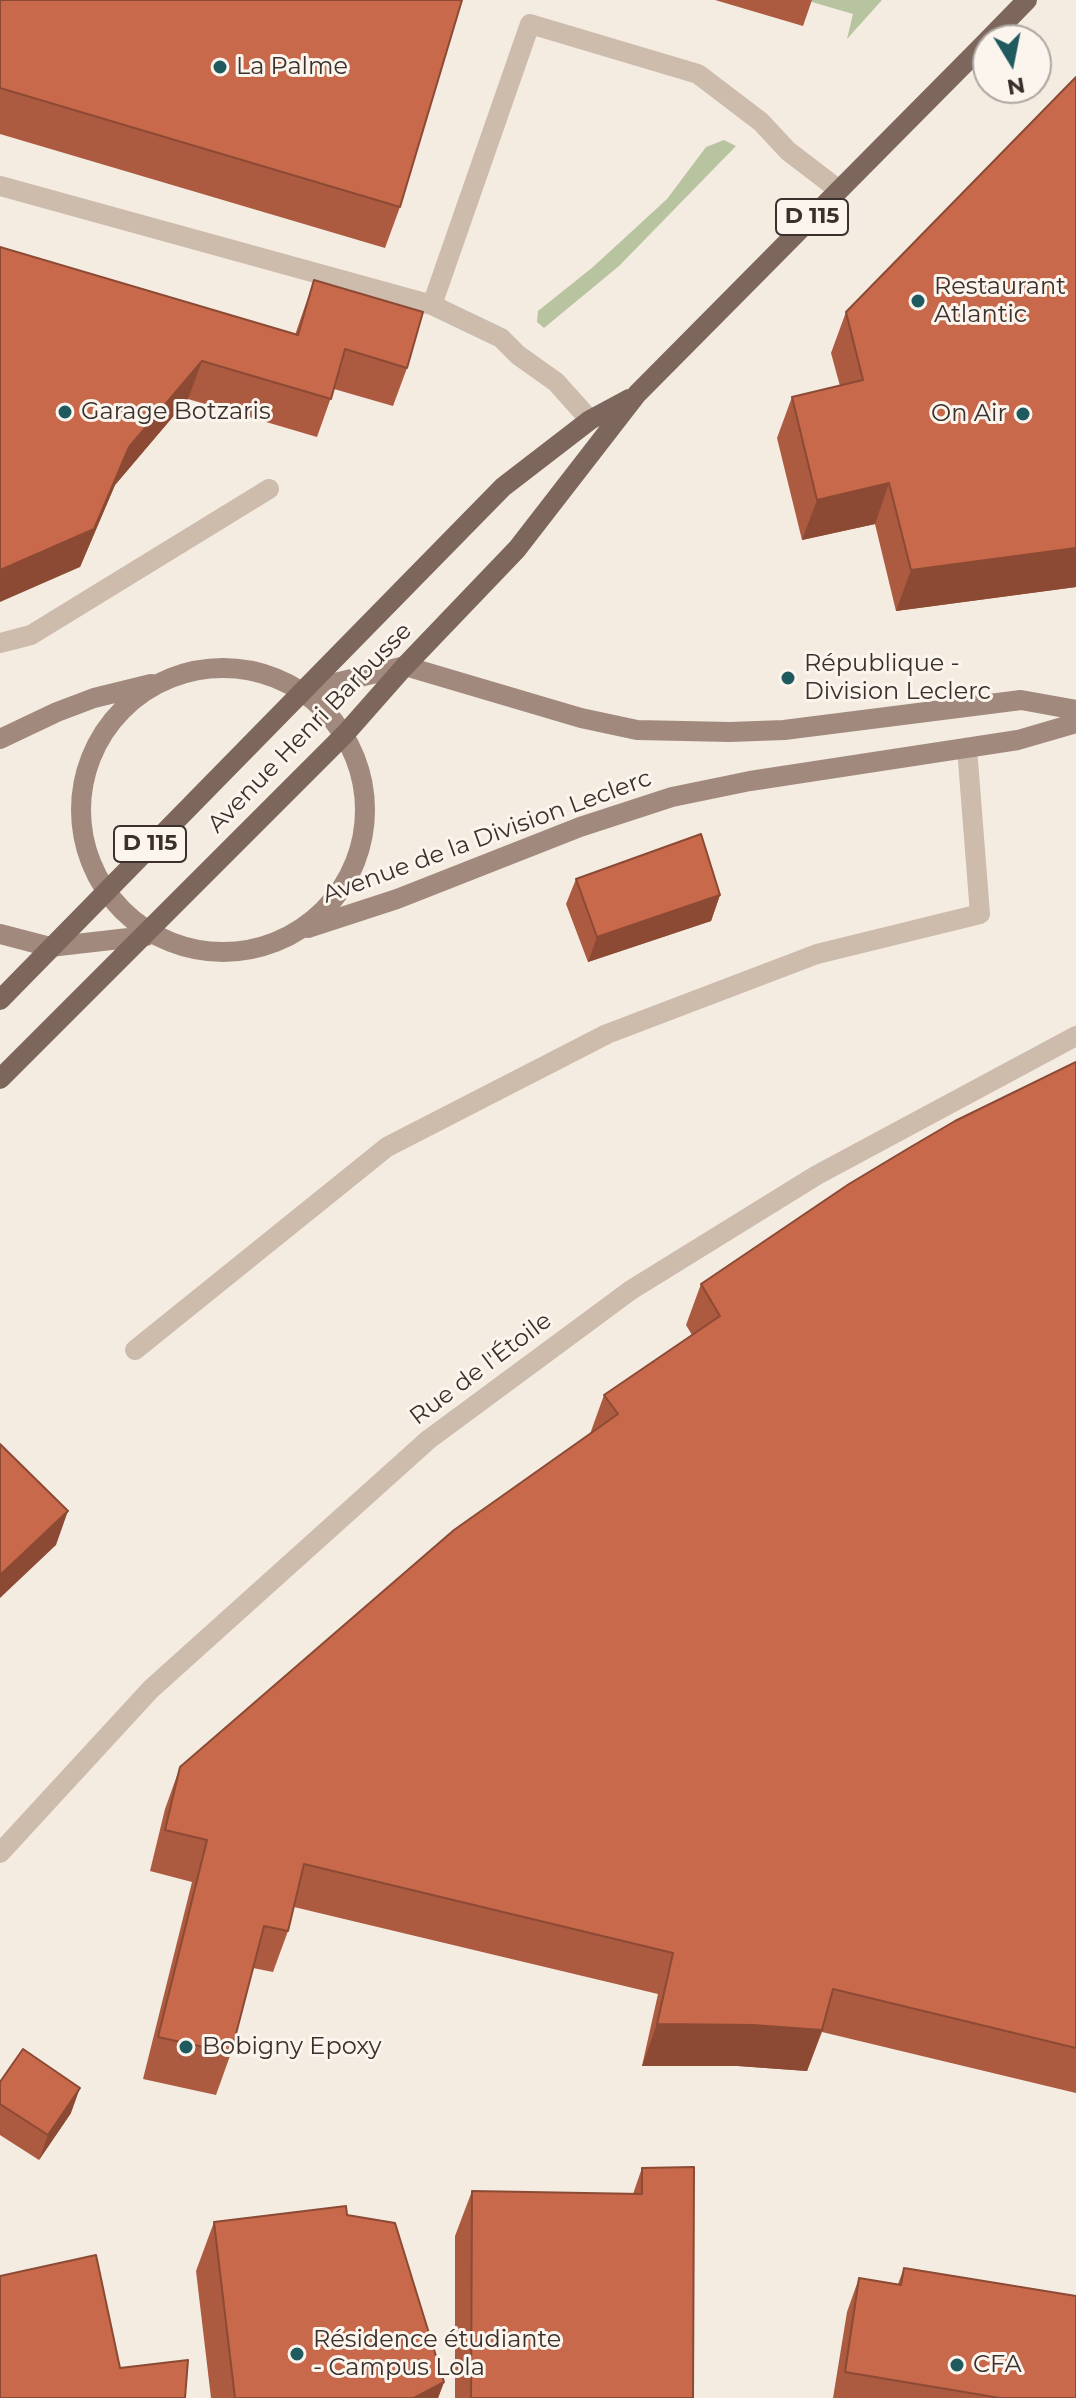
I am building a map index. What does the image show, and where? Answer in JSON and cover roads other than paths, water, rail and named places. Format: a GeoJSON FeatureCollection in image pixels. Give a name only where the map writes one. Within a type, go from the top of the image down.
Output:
{"type":"FeatureCollection","features":[{"type":"Feature","properties":{"kind":"main road","name":"Avenue Henri Barbusse"},"geometry":{"type":"LineString","coordinates":[[1004,24],[1027,0]]}},
{"type":"Feature","properties":{"kind":"main road","name":"Avenue Henri Barbusse"},"geometry":{"type":"LineString","coordinates":[[0,1079],[345,734],[517,549],[637,394],[972,56]]}},
{"type":"Feature","properties":{"kind":"main road","name":"Avenue Henri Barbusse"},"geometry":{"type":"LineString","coordinates":[[0,1000],[503,487],[590,420],[637,394]]}},
{"type":"Feature","properties":{"kind":"main road"},"geometry":{"type":"LineString","coordinates":[[302,691],[405,666]]}},
{"type":"Feature","properties":{"kind":"main road","name":"Avenue de la Division Leclerc"},"geometry":{"type":"LineString","coordinates":[[405,666],[581,718],[637,730],[784,730],[1021,700],[1076,710]]}},
{"type":"Feature","properties":{"kind":"main road"},"geometry":{"type":"LineString","coordinates":[[0,739],[94,698],[202,670],[236,669],[271,676],[302,691],[326,711],[345,734],[359,762],[366,791],[367,822],[362,852],[350,880],[332,906],[292,932]]}},
{"type":"Feature","properties":{"kind":"main road"},"geometry":{"type":"LineString","coordinates":[[146,936],[104,891],[90,863],[82,832],[80,801],[87,770],[99,740],[118,714],[142,694],[170,679]]}},
{"type":"Feature","properties":{"kind":"main road","name":"Avenue de la Division Leclerc"},"geometry":{"type":"LineString","coordinates":[[146,936],[174,948],[202,950],[265,941],[355,914],[580,827],[672,797],[750,781],[1018,740],[1076,723]]}},
{"type":"Feature","properties":{"kind":"main road"},"geometry":{"type":"LineString","coordinates":[[0,934],[50,947],[146,936]]}},
{"type":"Feature","properties":{"kind":"street"},"geometry":{"type":"LineString","coordinates":[[432,305],[530,24],[698,74],[761,122],[788,151],[839,190]]}},
{"type":"Feature","properties":{"kind":"street"},"geometry":{"type":"LineString","coordinates":[[0,186],[432,305],[501,338],[518,355],[556,382],[590,420]]}},
{"type":"Feature","properties":{"kind":"street"},"geometry":{"type":"LineString","coordinates":[[0,643],[31,635],[269,489]]}},
{"type":"Feature","properties":{"kind":"street"},"geometry":{"type":"LineString","coordinates":[[135,1350],[387,1147],[607,1034],[817,954],[980,914],[967,748]]}},
{"type":"Feature","properties":{"kind":"street","name":"Rue de l'Étoile"},"geometry":{"type":"LineString","coordinates":[[0,1853],[151,1689],[428,1440],[631,1290],[817,1175],[1076,1036]]}},
{"type":"Feature","properties":{"kind":"place","name":"La Palme"},"geometry":{"type":"Point","coordinates":[220,67]}},
{"type":"Feature","properties":{"kind":"place","name":"Restaurant Atlantic"},"geometry":{"type":"Point","coordinates":[918,301]}},
{"type":"Feature","properties":{"kind":"place","name":"Garage Botzaris"},"geometry":{"type":"Point","coordinates":[65,412]}},
{"type":"Feature","properties":{"kind":"place","name":"On Air"},"geometry":{"type":"Point","coordinates":[1023,414]}},
{"type":"Feature","properties":{"kind":"place","name":"République - Division Leclerc"},"geometry":{"type":"Point","coordinates":[788,678]}},
{"type":"Feature","properties":{"kind":"place","name":"Bobigny Epoxy"},"geometry":{"type":"Point","coordinates":[186,2047]}},
{"type":"Feature","properties":{"kind":"place","name":"Résidence étudiante - Campus Lola"},"geometry":{"type":"Point","coordinates":[297,2354]}},
{"type":"Feature","properties":{"kind":"place","name":"CFA"},"geometry":{"type":"Point","coordinates":[957,2365]}}]}
